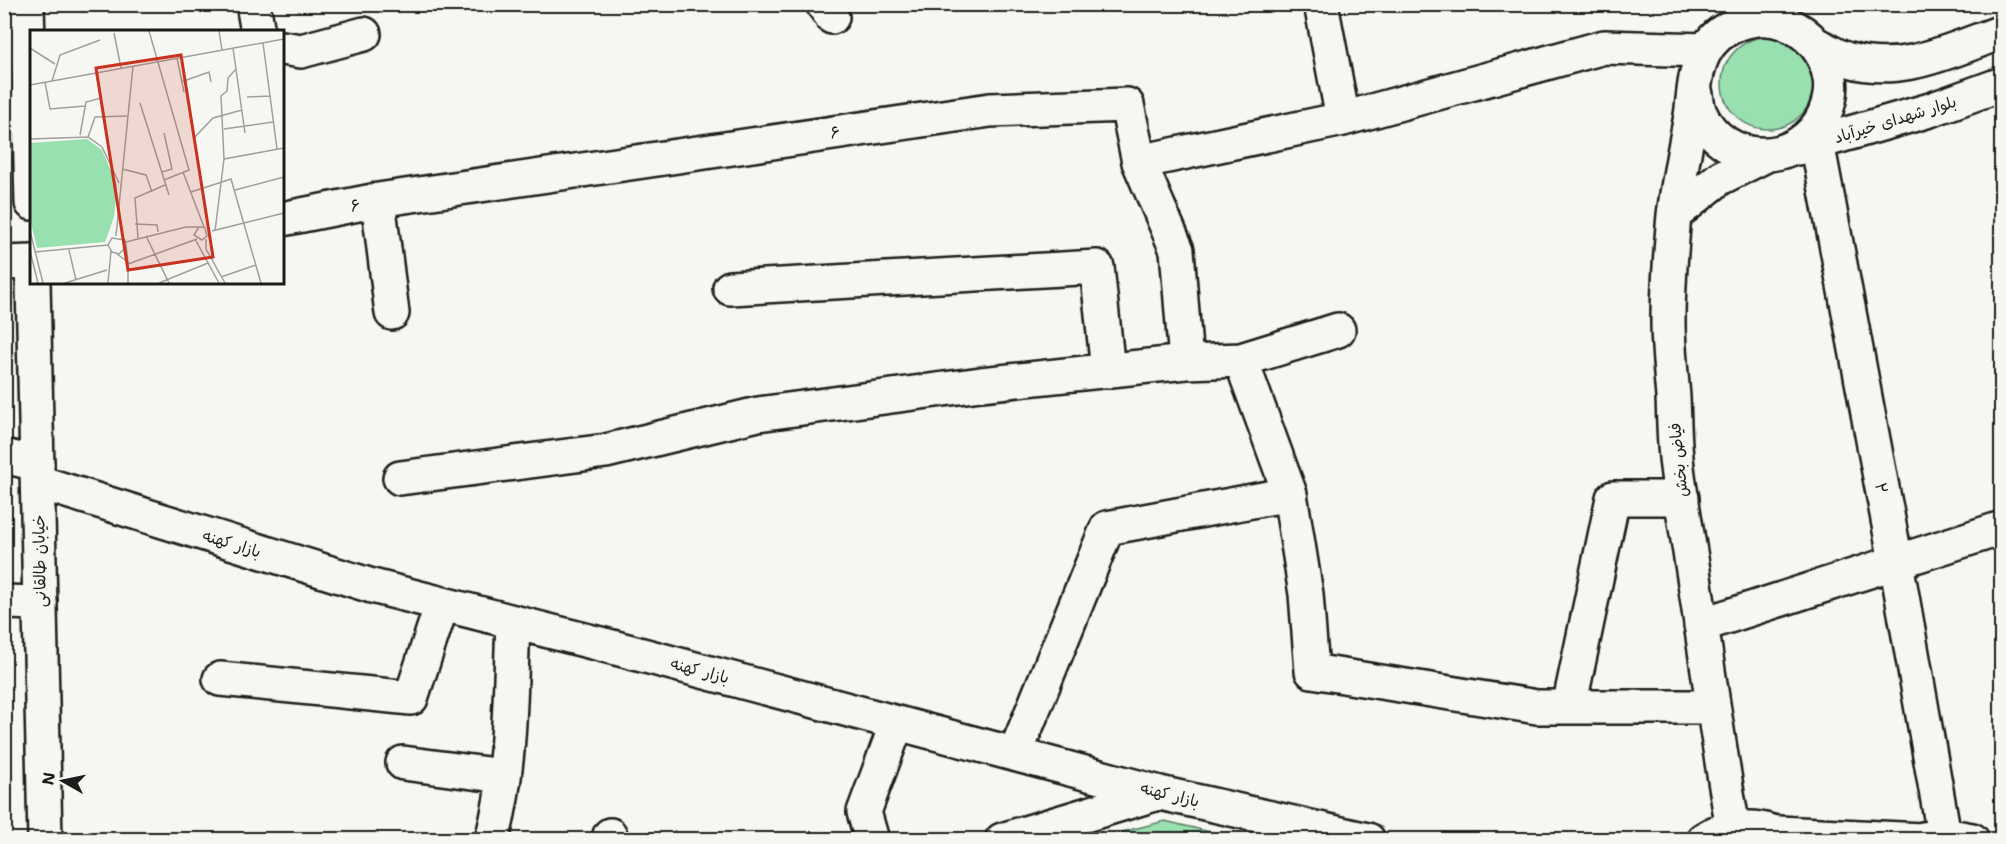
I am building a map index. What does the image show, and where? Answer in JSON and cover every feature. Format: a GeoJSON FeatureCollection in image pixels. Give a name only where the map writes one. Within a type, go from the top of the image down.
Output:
{"type":"FeatureCollection","features":[{"type":"Feature","properties":{"kind":"street"},"geometry":{"type":"LineString","coordinates":[[27,4],[30,46]]}},
{"type":"Feature","properties":{"kind":"street"},"geometry":{"type":"LineString","coordinates":[[253,4],[258,30]]}},
{"type":"Feature","properties":{"kind":"street"},"geometry":{"type":"LineString","coordinates":[[1321,4],[1344,119]]}},
{"type":"Feature","properties":{"kind":"street"},"geometry":{"type":"LineString","coordinates":[[1759,12],[1800,29],[1815,44],[1826,62],[1831,83],[1829,104],[1820,124],[1796,144],[1745,153],[1726,144],[1710,130],[1699,111],[1695,90],[1697,69],[1706,50],[1720,34],[1759,12]]}},
{"type":"Feature","properties":{"kind":"street"},"geometry":{"type":"LineString","coordinates":[[1815,44],[1848,60],[1884,66],[1920,61],[2001,32]]}},
{"type":"Feature","properties":{"kind":"street"},"geometry":{"type":"LineString","coordinates":[[284,48],[301,51],[364,34]]}},
{"type":"Feature","properties":{"kind":"street"},"geometry":{"type":"LineString","coordinates":[[1138,162],[1344,119],[1604,47],[1706,50]]}},
{"type":"Feature","properties":{"kind":"street","name":"بلوار شهدای خیرآباد"},"geometry":{"type":"LineString","coordinates":[[1674,215],[1720,178],[1796,144],[1930,110],[2001,84]]}},
{"type":"Feature","properties":{"kind":"street","name":"فیاض بخش"},"geometry":{"type":"LineString","coordinates":[[1695,90],[1674,215],[1668,321],[1677,466],[1733,828]]}},
{"type":"Feature","properties":{"kind":"street","name":"۶"},"geometry":{"type":"LineString","coordinates":[[284,219],[378,200],[990,110],[1127,105],[1138,162],[1177,250],[1186,362]]}},
{"type":"Feature","properties":{"kind":"street","name":"۲"},"geometry":{"type":"LineString","coordinates":[[1796,144],[1896,562],[1940,838]]}},
{"type":"Feature","properties":{"kind":"street"},"geometry":{"type":"LineString","coordinates":[[378,200],[393,313]]}},
{"type":"Feature","properties":{"kind":"street"},"geometry":{"type":"LineString","coordinates":[[4,263],[30,262]]}},
{"type":"Feature","properties":{"kind":"street"},"geometry":{"type":"LineString","coordinates":[[730,288],[1097,267],[1108,370]]}},
{"type":"Feature","properties":{"kind":"street","name":"خیابان طالقانی"},"geometry":{"type":"LineString","coordinates":[[33,284],[45,840]]}},
{"type":"Feature","properties":{"kind":"street"},"geometry":{"type":"LineString","coordinates":[[400,478],[606,450],[758,414],[981,384],[1186,362],[1241,360],[1338,330]]}},
{"type":"Feature","properties":{"kind":"street"},"geometry":{"type":"LineString","coordinates":[[1241,360],[1290,494],[1306,594],[1312,671],[1537,707],[1713,707]]}},
{"type":"Feature","properties":{"kind":"street","name":"بازار کهنه"},"geometry":{"type":"LineString","coordinates":[[4,456],[38,473],[372,586],[616,648],[1160,793],[1368,840]]}},
{"type":"Feature","properties":{"kind":"street"},"geometry":{"type":"LineString","coordinates":[[1015,754],[1107,528],[1290,494]]}},
{"type":"Feature","properties":{"kind":"street"},"geometry":{"type":"LineString","coordinates":[[1569,707],[1613,498],[1682,498]]}},
{"type":"Feature","properties":{"kind":"street"},"geometry":{"type":"LineString","coordinates":[[1701,625],[2001,528]]}},
{"type":"Feature","properties":{"kind":"street"},"geometry":{"type":"LineString","coordinates":[[4,602],[40,603]]}},
{"type":"Feature","properties":{"kind":"street"},"geometry":{"type":"LineString","coordinates":[[220,679],[411,698],[442,604]]}},
{"type":"Feature","properties":{"kind":"street"},"geometry":{"type":"LineString","coordinates":[[492,840],[497,820],[509,729],[513,622]]}},
{"type":"Feature","properties":{"kind":"street"},"geometry":{"type":"LineString","coordinates":[[872,840],[864,812],[897,723]]}},
{"type":"Feature","properties":{"kind":"street"},"geometry":{"type":"LineString","coordinates":[[403,763],[503,776]]}},
{"type":"Feature","properties":{"kind":"street"},"geometry":{"type":"LineString","coordinates":[[1002,840],[1160,793]]}},
{"type":"Feature","properties":{"kind":"street"},"geometry":{"type":"LineString","coordinates":[[1702,840],[1733,828],[1756,828],[1784,836],[1940,838]]}},
{"type":"Feature","properties":{"kind":"green space"},"geometry":{"type":"Polygon","coordinates":[[[1768,37],[1786,40],[1801,50],[1811,65],[1814,83],[1811,101],[1801,116],[1786,126],[1768,129],[1750,126],[1735,116],[1725,101],[1722,83],[1725,65],[1735,50],[1750,40],[1768,37]]]}},
{"type":"Feature","properties":{"kind":"green space"},"geometry":{"type":"Polygon","coordinates":[[[1165,821],[1239,839],[1094,839],[1165,821]]]}}]}
